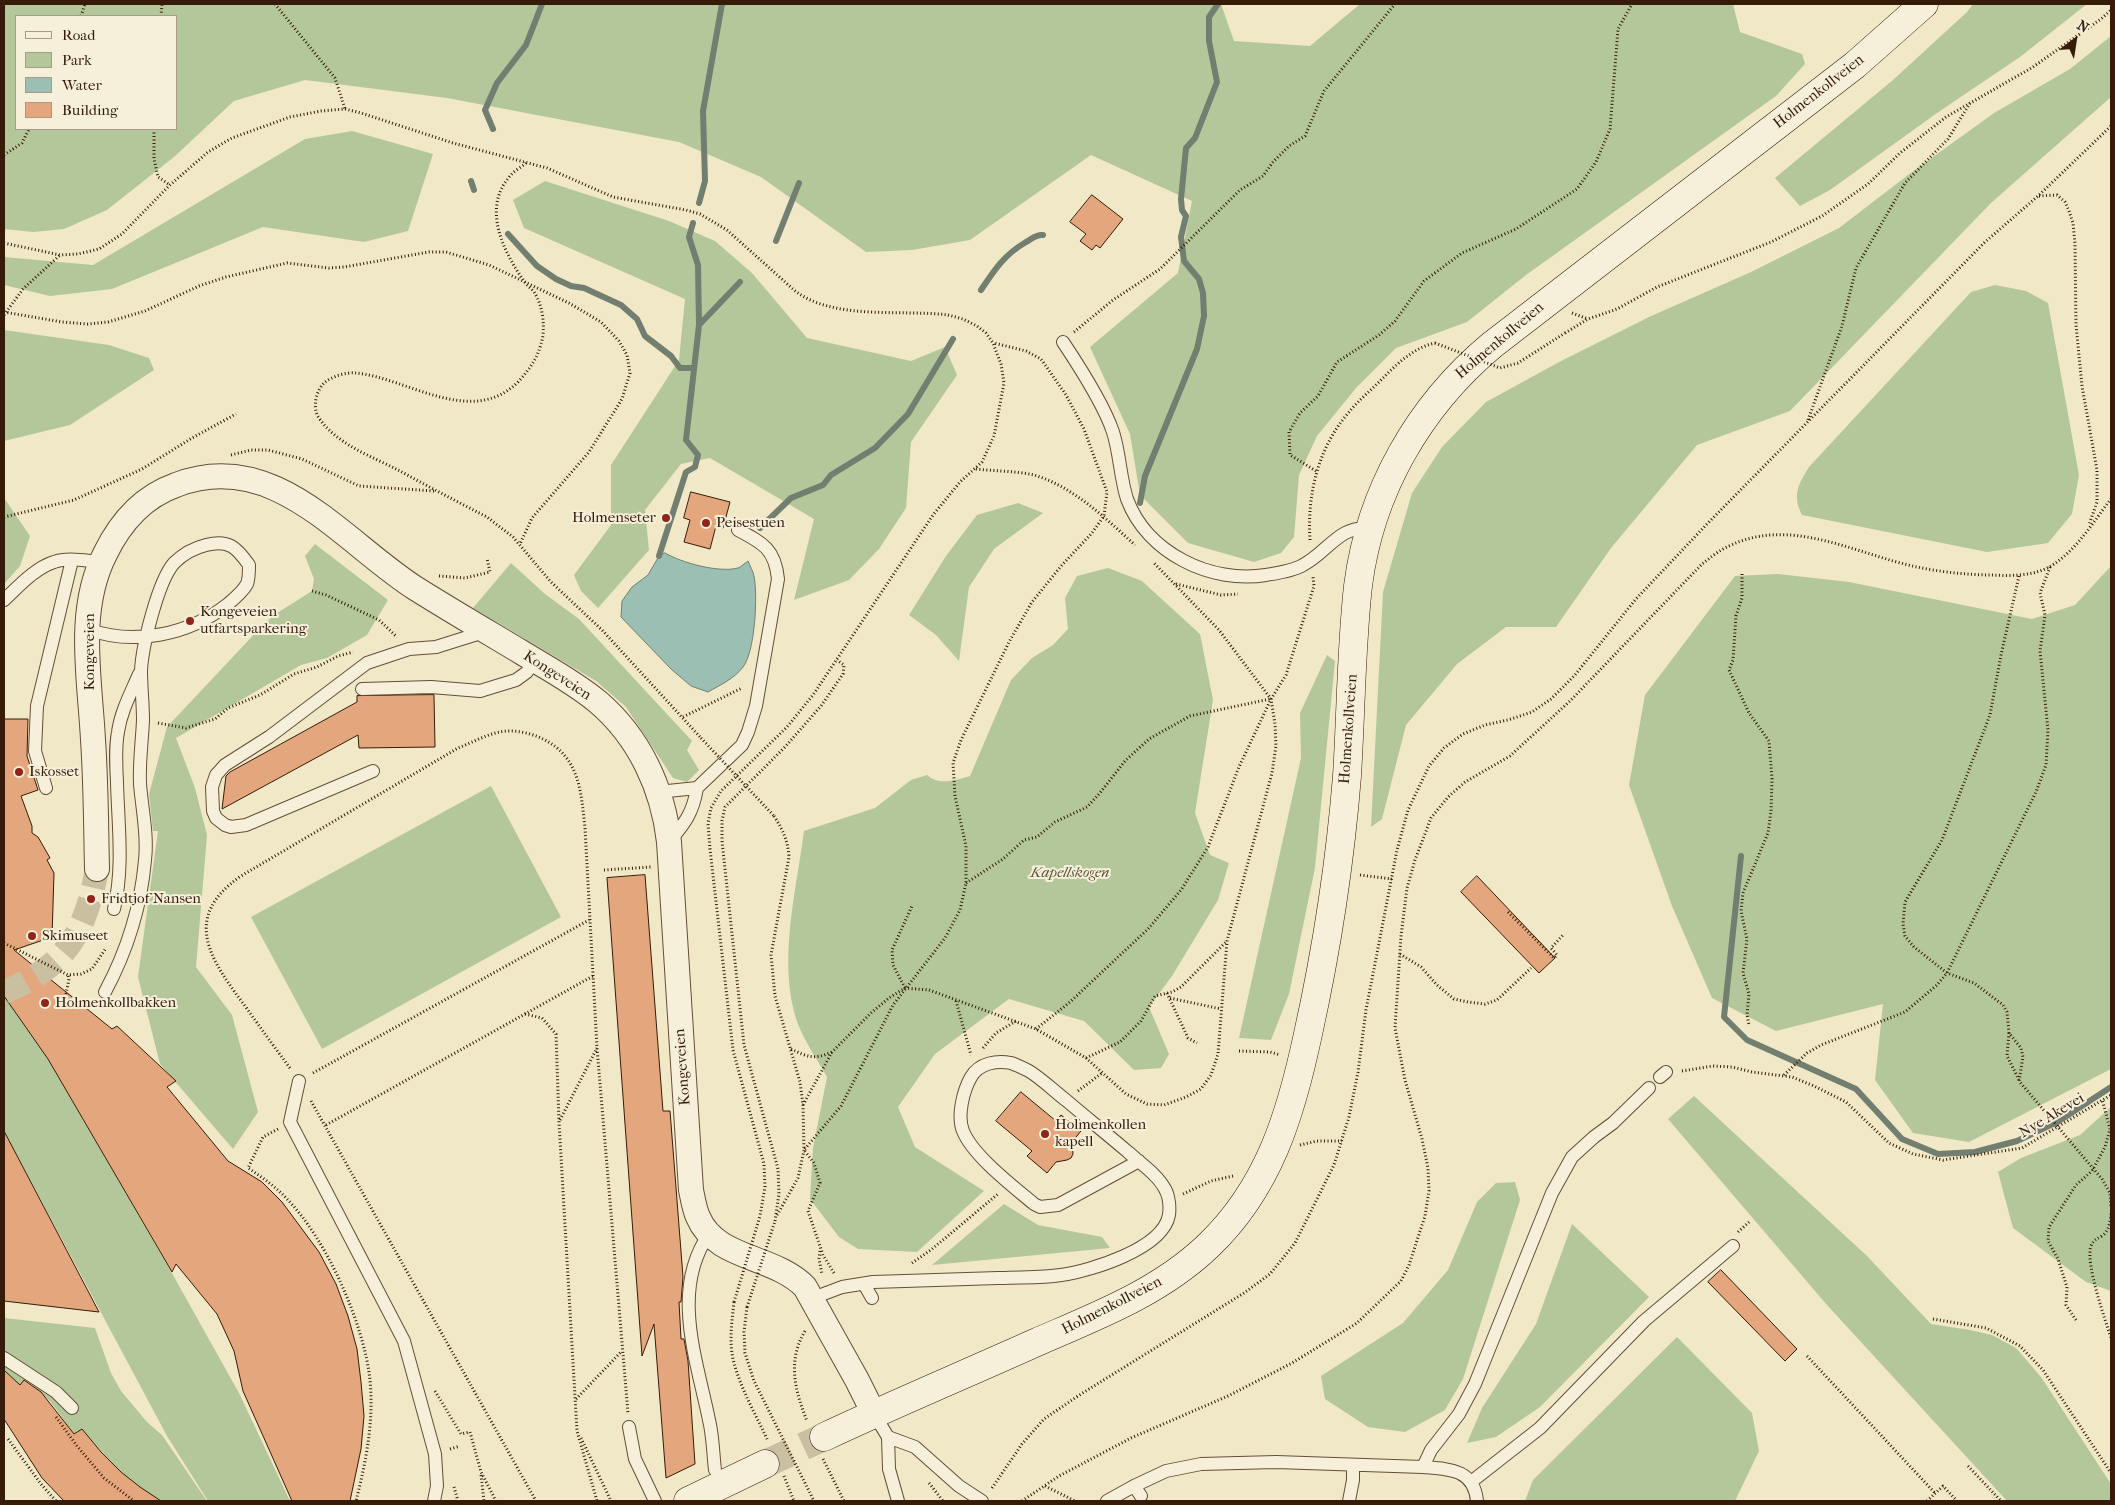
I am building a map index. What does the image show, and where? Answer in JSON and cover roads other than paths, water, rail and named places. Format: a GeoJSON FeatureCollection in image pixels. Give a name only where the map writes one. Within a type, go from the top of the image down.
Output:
{"type":"FeatureCollection","features":[{"type":"Feature","properties":{"kind":"main road","name":"Holmenkollveien"},"geometry":{"type":"LineString","coordinates":[[815,1428],[874,1414],[1122,1304],[1163,1282],[1193,1260],[1220,1234],[1242,1208],[1273,1155],[1288,1115],[1302,1062],[1321,973],[1337,872],[1346,777],[1356,607],[1361,569],[1370,529],[1382,493],[1409,440],[1442,394],[1465,369],[1552,298],[1855,65],[1924,4]]}},
{"type":"Feature","properties":{"kind":"main road"},"geometry":{"type":"LineString","coordinates":[[688,1501],[773,1462]]}},
{"type":"Feature","properties":{"kind":"street","name":"Kongeveien"},"geometry":{"type":"LineString","coordinates":[[97,869],[94,750],[87,628],[92,594],[101,562],[123,523],[154,495],[188,480],[219,476],[236,477],[273,486],[298,499],[412,586],[579,687],[612,716],[642,756],[658,792],[665,817],[669,842],[691,1190],[697,1215],[709,1234],[722,1245],[786,1271],[821,1294],[874,1414]]}},
{"type":"Feature","properties":{"kind":"lane"},"geometry":{"type":"LineString","coordinates":[[1064,342],[1109,423],[1116,442],[1124,488],[1131,507],[1147,531],[1164,548],[1182,560],[1206,571],[1234,576],[1267,575],[1301,566],[1345,532],[1358,527],[1370,529]]}},
{"type":"Feature","properties":{"kind":"lane"},"geometry":{"type":"LineString","coordinates":[[669,842],[686,823],[694,806],[697,788],[742,745],[748,732],[760,686],[777,590],[777,567],[774,557],[764,544],[738,530]]}},
{"type":"Feature","properties":{"kind":"lane"},"geometry":{"type":"LineString","coordinates":[[87,628],[111,636],[146,636],[177,631],[217,612],[233,600],[247,584],[249,565],[238,549],[216,542],[193,548],[173,564],[161,589],[146,636],[141,669],[143,720],[139,766],[146,836],[143,882],[129,938],[117,970],[105,992]]}},
{"type":"Feature","properties":{"kind":"lane"},"geometry":{"type":"LineString","coordinates":[[4,600],[52,562],[72,560],[101,562]]}},
{"type":"Feature","properties":{"kind":"lane"},"geometry":{"type":"LineString","coordinates":[[46,788],[34,751],[36,706],[72,560]]}},
{"type":"Feature","properties":{"kind":"lane"},"geometry":{"type":"LineString","coordinates":[[373,771],[246,825],[231,827],[225,825],[216,818],[213,811],[212,787],[216,776],[225,765],[269,737],[326,695],[354,670],[383,656],[409,649],[436,646],[487,631]]}},
{"type":"Feature","properties":{"kind":"lane"},"geometry":{"type":"LineString","coordinates":[[362,689],[431,687],[480,691],[516,680],[526,672],[534,660]]}},
{"type":"Feature","properties":{"kind":"lane"},"geometry":{"type":"LineString","coordinates":[[114,909],[120,872],[116,757],[118,734],[122,714],[141,669]]}},
{"type":"Feature","properties":{"kind":"lane"},"geometry":{"type":"LineString","coordinates":[[658,792],[697,788]]}},
{"type":"Feature","properties":{"kind":"lane"},"geometry":{"type":"LineString","coordinates":[[821,1294],[842,1287],[864,1284],[996,1282],[1061,1275],[1105,1264],[1123,1256],[1149,1240],[1164,1226],[1168,1215],[1168,1199],[1162,1186],[1139,1161],[1029,1071],[1012,1064],[994,1062],[974,1067],[963,1096],[961,1108],[962,1130],[974,1148],[990,1165],[1034,1204],[1045,1208],[1058,1206],[1139,1161]]}},
{"type":"Feature","properties":{"kind":"lane"},"geometry":{"type":"LineString","coordinates":[[299,1081],[290,1122],[404,1341],[435,1454],[437,1486],[434,1501]]}},
{"type":"Feature","properties":{"kind":"lane"},"geometry":{"type":"LineString","coordinates":[[1422,1467],[1431,1450],[1459,1414],[1475,1384],[1552,1193],[1567,1164],[1649,1088]]}},
{"type":"Feature","properties":{"kind":"lane"},"geometry":{"type":"LineString","coordinates":[[709,1234],[699,1249],[690,1280],[689,1311],[693,1355],[710,1421],[715,1470]]}},
{"type":"Feature","properties":{"kind":"lane"},"geometry":{"type":"LineString","coordinates":[[1471,1482],[1540,1428],[1644,1321],[1733,1246]]}},
{"type":"Feature","properties":{"kind":"lane"},"geometry":{"type":"LineString","coordinates":[[864,1284],[872,1298]]}},
{"type":"Feature","properties":{"kind":"lane"},"geometry":{"type":"LineString","coordinates":[[4,1358],[56,1392],[72,1408]]}},
{"type":"Feature","properties":{"kind":"lane"},"geometry":{"type":"LineString","coordinates":[[874,1414],[888,1437],[889,1469],[898,1501]]}},
{"type":"Feature","properties":{"kind":"lane"},"geometry":{"type":"LineString","coordinates":[[629,1427],[635,1459],[655,1501]]}},
{"type":"Feature","properties":{"kind":"lane"},"geometry":{"type":"LineString","coordinates":[[888,1437],[915,1447],[959,1486],[985,1497]]}},
{"type":"Feature","properties":{"kind":"lane"},"geometry":{"type":"LineString","coordinates":[[1107,1501],[1137,1491],[1166,1471],[1201,1464],[1233,1462],[1422,1467],[1452,1470],[1466,1477],[1471,1482],[1478,1501]]}},
{"type":"Feature","properties":{"kind":"lane"},"geometry":{"type":"LineString","coordinates":[[1349,1501],[1354,1480],[1353,1465]]}},
{"type":"Feature","properties":{"kind":"water"},"geometry":{"type":"Polygon","coordinates":[[[665,553],[691,563],[721,569],[738,568],[748,561],[754,574],[756,596],[753,637],[747,660],[735,675],[708,692],[691,686],[671,669],[621,617],[622,601],[632,587],[648,575],[659,556],[665,553]]]}},
{"type":"Feature","properties":{"kind":"waterway"},"geometry":{"type":"LineString","coordinates":[[493,129],[485,110],[497,83],[526,45],[542,4]]}},
{"type":"Feature","properties":{"kind":"waterway"},"geometry":{"type":"LineString","coordinates":[[699,203],[705,181],[703,111],[722,4]]}},
{"type":"Feature","properties":{"kind":"waterway"},"geometry":{"type":"LineString","coordinates":[[1140,503],[1145,476],[1197,349],[1204,316],[1203,293],[1199,279],[1184,261],[1181,237],[1186,216],[1182,210],[1181,199],[1186,148],[1195,138],[1217,82],[1209,41],[1209,17],[1218,4]]}},
{"type":"Feature","properties":{"kind":"waterway"},"geometry":{"type":"LineString","coordinates":[[471,181],[474,190]]}},
{"type":"Feature","properties":{"kind":"waterway"},"geometry":{"type":"LineString","coordinates":[[776,241],[799,183]]}},
{"type":"Feature","properties":{"kind":"waterway"},"geometry":{"type":"LineString","coordinates":[[659,556],[686,472],[695,467],[698,455],[686,440],[699,325],[698,265],[689,237],[693,223]]}},
{"type":"Feature","properties":{"kind":"waterway"},"geometry":{"type":"LineString","coordinates":[[508,234],[537,266],[556,279],[571,286],[584,288],[621,305],[637,319],[645,336],[671,356],[680,368],[694,368]]}},
{"type":"Feature","properties":{"kind":"waterway"},"geometry":{"type":"LineString","coordinates":[[981,290],[1006,257],[1034,237],[1043,235]]}},
{"type":"Feature","properties":{"kind":"waterway"},"geometry":{"type":"LineString","coordinates":[[699,325],[740,282]]}},
{"type":"Feature","properties":{"kind":"waterway"},"geometry":{"type":"LineString","coordinates":[[760,528],[791,498],[823,485],[831,475],[875,448],[908,414],[953,339]]}},
{"type":"Feature","properties":{"kind":"waterway"},"geometry":{"type":"LineString","coordinates":[[1741,856],[1724,1017],[1747,1040],[1856,1089],[1902,1139],[1938,1154],[1975,1152],[2017,1141],[2059,1121],[2111,1087]]}},
{"type":"Feature","properties":{"kind":"tunnel"},"geometry":{"type":"LineString","coordinates":[[4,992],[43,971],[58,959],[69,945],[79,930],[86,912],[97,869]]}},
{"type":"Feature","properties":{"kind":"tunnel"},"geometry":{"type":"LineString","coordinates":[[765,1464],[824,1437]]}},
{"type":"Feature","properties":{"kind":"place","name":"Holmenseter"},"geometry":{"type":"Point","coordinates":[666,518]}},
{"type":"Feature","properties":{"kind":"place","name":"Peisestuen"},"geometry":{"type":"Point","coordinates":[706,523]}},
{"type":"Feature","properties":{"kind":"place","name":"Kongeveien utfartsparkering"},"geometry":{"type":"Point","coordinates":[190,621]}},
{"type":"Feature","properties":{"kind":"place","name":"Iskosset"},"geometry":{"type":"Point","coordinates":[19,772]}},
{"type":"Feature","properties":{"kind":"place","name":"Fridtjof Nansen"},"geometry":{"type":"Point","coordinates":[91,899]}},
{"type":"Feature","properties":{"kind":"place","name":"Skimuseet"},"geometry":{"type":"Point","coordinates":[32,936]}},
{"type":"Feature","properties":{"kind":"place","name":"Holmenkollbakken"},"geometry":{"type":"Point","coordinates":[45,1003]}},
{"type":"Feature","properties":{"kind":"place","name":"Holmenkollen kapell"},"geometry":{"type":"Point","coordinates":[1045,1134]}},
{"type":"Feature","properties":{"kind":"park label","name":"Kapellskogen"},"geometry":{"type":"Point","coordinates":[1070,873]}}]}
